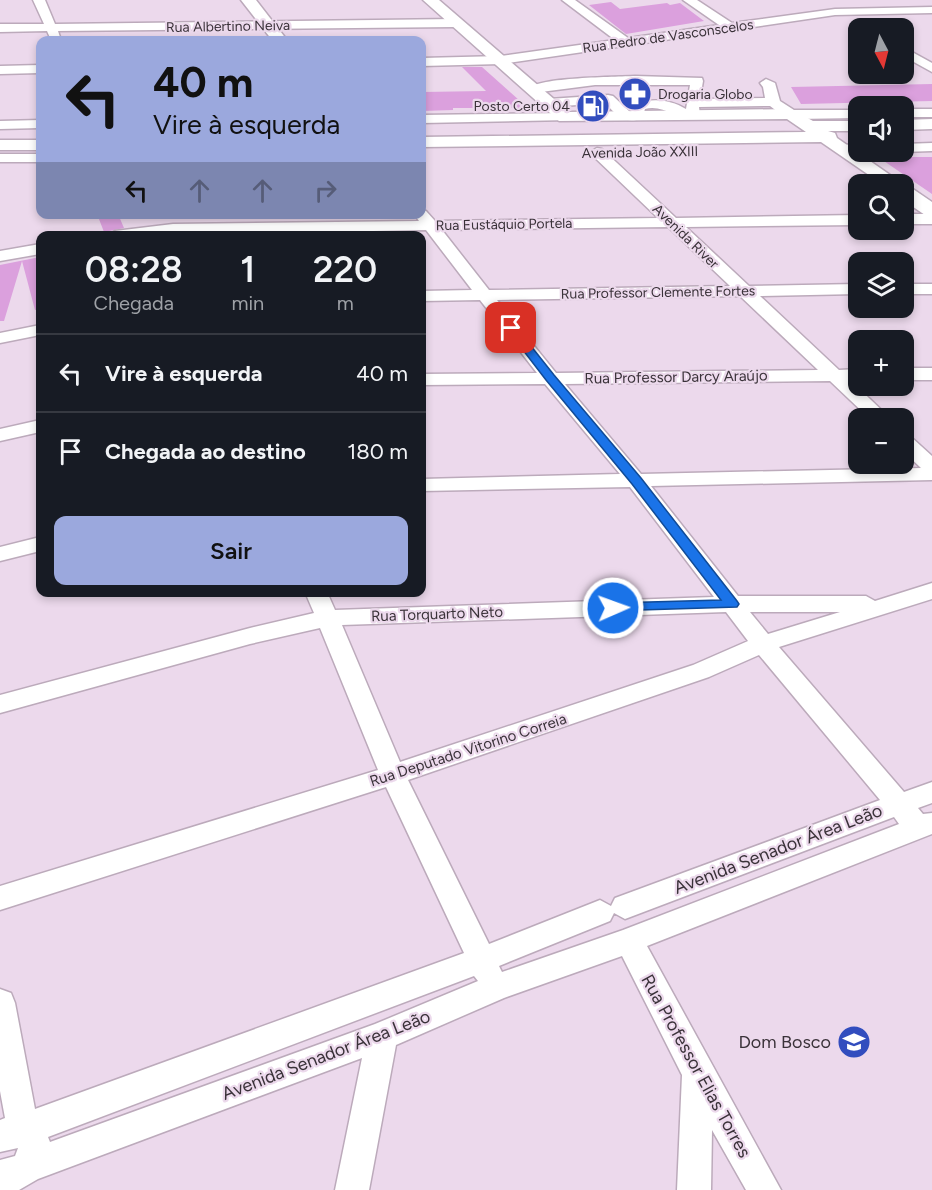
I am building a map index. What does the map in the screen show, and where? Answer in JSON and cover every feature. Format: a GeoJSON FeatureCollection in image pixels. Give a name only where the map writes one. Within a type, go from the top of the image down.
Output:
{"type":"FeatureCollection","features":[{"type":"Feature","properties":{"kind":"main road"},"geometry":{"type":"LineString","coordinates":[[248,0],[276,36]]}},
{"type":"Feature","properties":{"kind":"main road"},"geometry":{"type":"LineString","coordinates":[[430,0],[549,103],[565,110],[627,114],[690,111],[791,114],[825,137],[848,148]]}},
{"type":"Feature","properties":{"kind":"main road"},"geometry":{"type":"LineString","coordinates":[[914,125],[932,124]]}},
{"type":"Feature","properties":{"kind":"main road","name":"Avenida João XXIII"},"geometry":{"type":"LineString","coordinates":[[426,130],[848,126]]}},
{"type":"Feature","properties":{"kind":"main road"},"geometry":{"type":"LineString","coordinates":[[0,134],[36,134]]}},
{"type":"Feature","properties":{"kind":"main road"},"geometry":{"type":"LineString","coordinates":[[914,136],[932,135]]}},
{"type":"Feature","properties":{"kind":"main road","name":"Avenida João XXIII"},"geometry":{"type":"LineString","coordinates":[[426,141],[848,136]]}},
{"type":"Feature","properties":{"kind":"main road"},"geometry":{"type":"LineString","coordinates":[[0,146],[36,145]]}},
{"type":"Feature","properties":{"kind":"main road","name":"Avenida João XXIII"},"geometry":{"type":"LineString","coordinates":[[426,154],[848,149]]}},
{"type":"Feature","properties":{"kind":"main road"},"geometry":{"type":"LineString","coordinates":[[866,162],[881,174]]}},
{"type":"Feature","properties":{"kind":"main road"},"geometry":{"type":"LineString","coordinates":[[914,199],[932,211]]}},
{"type":"Feature","properties":{"kind":"street"},"geometry":{"type":"LineString","coordinates":[[39,0],[55,36]]}},
{"type":"Feature","properties":{"kind":"street"},"geometry":{"type":"LineString","coordinates":[[568,0],[624,42]]}},
{"type":"Feature","properties":{"kind":"street"},"geometry":{"type":"LineString","coordinates":[[689,0],[730,27]]}},
{"type":"Feature","properties":{"kind":"street"},"geometry":{"type":"LineString","coordinates":[[814,0],[848,19]]}},
{"type":"Feature","properties":{"kind":"street","name":"Rua Pedro de Vasconscelos"},"geometry":{"type":"LineString","coordinates":[[426,62],[501,60],[836,12],[932,10]]}},
{"type":"Feature","properties":{"kind":"street","name":"Rua Albertino Neiva"},"geometry":{"type":"LineString","coordinates":[[0,28],[456,22]]}},
{"type":"Feature","properties":{"kind":"street"},"geometry":{"type":"LineString","coordinates":[[914,55],[932,57]]}},
{"type":"Feature","properties":{"kind":"street"},"geometry":{"type":"LineString","coordinates":[[914,58],[932,68]]}},
{"type":"Feature","properties":{"kind":"street"},"geometry":{"type":"LineString","coordinates":[[0,70],[36,69]]}},
{"type":"Feature","properties":{"kind":"street"},"geometry":{"type":"LineString","coordinates":[[533,89],[573,81],[600,79],[697,81],[690,111],[772,102],[791,114],[848,114]]}},
{"type":"Feature","properties":{"kind":"street"},"geometry":{"type":"LineString","coordinates":[[766,83],[770,86],[769,93],[772,102]]}},
{"type":"Feature","properties":{"kind":"street"},"geometry":{"type":"LineString","coordinates":[[426,119],[565,110]]}},
{"type":"Feature","properties":{"kind":"street"},"geometry":{"type":"LineString","coordinates":[[914,113],[932,113]]}},
{"type":"Feature","properties":{"kind":"street"},"geometry":{"type":"LineString","coordinates":[[0,125],[36,124]]}},
{"type":"Feature","properties":{"kind":"street"},"geometry":{"type":"LineString","coordinates":[[914,148],[932,147]]}},
{"type":"Feature","properties":{"kind":"street","name":"Avenida River"},"geometry":{"type":"LineString","coordinates":[[597,152],[672,221],[741,290],[869,408]]}},
{"type":"Feature","properties":{"kind":"street"},"geometry":{"type":"LineString","coordinates":[[0,158],[36,158]]}},
{"type":"Feature","properties":{"kind":"street"},"geometry":{"type":"LineString","coordinates":[[914,219],[932,219]]}},
{"type":"Feature","properties":{"kind":"street"},"geometry":{"type":"LineString","coordinates":[[425,220],[486,294],[550,378],[636,481],[763,644],[897,804],[925,825]]}},
{"type":"Feature","properties":{"kind":"street","name":"Rua Eustáquio Portela"},"geometry":{"type":"LineString","coordinates":[[189,231],[425,220],[848,220]]}},
{"type":"Feature","properties":{"kind":"street"},"geometry":{"type":"LineString","coordinates":[[0,256],[36,250]]}},
{"type":"Feature","properties":{"kind":"street"},"geometry":{"type":"LineString","coordinates":[[914,289],[932,289]]}},
{"type":"Feature","properties":{"kind":"street","name":"Rua Professor Clemente Fortes"},"geometry":{"type":"LineString","coordinates":[[426,296],[848,290]]}},
{"type":"Feature","properties":{"kind":"street"},"geometry":{"type":"LineString","coordinates":[[0,338],[36,331]]}},
{"type":"Feature","properties":{"kind":"street"},"geometry":{"type":"LineString","coordinates":[[914,374],[932,374]]}},
{"type":"Feature","properties":{"kind":"street","name":"Rua Professor Darcy Araújo"},"geometry":{"type":"LineString","coordinates":[[426,380],[848,375]]}},
{"type":"Feature","properties":{"kind":"street"},"geometry":{"type":"LineString","coordinates":[[0,435],[36,427]]}},
{"type":"Feature","properties":{"kind":"street"},"geometry":{"type":"LineString","coordinates":[[914,450],[932,467]]}},
{"type":"Feature","properties":{"kind":"street"},"geometry":{"type":"LineString","coordinates":[[426,485],[932,474]]}},
{"type":"Feature","properties":{"kind":"street"},"geometry":{"type":"LineString","coordinates":[[0,554],[36,545]]}},
{"type":"Feature","properties":{"kind":"street","name":"Rua Deputado Vitorino Correia"},"geometry":{"type":"LineString","coordinates":[[0,897],[393,775],[679,679],[763,644],[932,591]]}},
{"type":"Feature","properties":{"kind":"street"},"geometry":{"type":"LineString","coordinates":[[318,597],[393,775],[496,987]]}},
{"type":"Feature","properties":{"kind":"street","name":"Rua Torquarto Neto"},"geometry":{"type":"LineString","coordinates":[[0,705],[262,633],[328,618],[732,604],[885,604]]}},
{"type":"Feature","properties":{"kind":"street","name":"Avenida Senador Área Leão"},"geometry":{"type":"LineString","coordinates":[[12,1133],[932,792]]}},
{"type":"Feature","properties":{"kind":"street","name":"Avenida Senador Área Leão"},"geometry":{"type":"LineString","coordinates":[[15,1177],[382,1036],[496,987],[628,940],[925,825]]}},
{"type":"Feature","properties":{"kind":"street"},"geometry":{"type":"LineString","coordinates":[[613,910],[632,910],[639,921],[640,927],[628,940]]}},
{"type":"Feature","properties":{"kind":"street","name":"Rua Professor Elias Torres"},"geometry":{"type":"LineString","coordinates":[[628,940],[698,1073],[764,1190]]}},
{"type":"Feature","properties":{"kind":"street"},"geometry":{"type":"LineString","coordinates":[[0,1003],[12,1133],[29,1134],[36,1144],[36,1152],[15,1177]]}},
{"type":"Feature","properties":{"kind":"street"},"geometry":{"type":"LineString","coordinates":[[352,1190],[382,1036]]}},
{"type":"Feature","properties":{"kind":"street"},"geometry":{"type":"LineString","coordinates":[[694,1190],[698,1073]]}},
{"type":"Feature","properties":{"kind":"building"},"geometry":{"type":"Polygon","coordinates":[[[611,2],[620,9],[680,3],[704,21],[626,34],[589,5],[611,2]]]}},
{"type":"Feature","properties":{"kind":"building"},"geometry":{"type":"Polygon","coordinates":[[[462,67],[482,67],[528,108],[453,108],[453,110],[426,111],[426,92],[486,91],[462,67]]]}},
{"type":"Feature","properties":{"kind":"building"},"geometry":{"type":"Polygon","coordinates":[[[932,84],[932,101],[914,101],[914,96],[848,96],[848,103],[801,104],[791,87],[932,84]]]}},
{"type":"Feature","properties":{"kind":"building"},"geometry":{"type":"Polygon","coordinates":[[[914,157],[932,157],[932,194],[914,182],[914,174],[903,174],[885,162],[914,162],[914,157]]]}},
{"type":"Feature","properties":{"kind":"building"},"geometry":{"type":"Polygon","coordinates":[[[99,219],[120,219],[124,228],[109,231],[104,231],[99,219]]]}},
{"type":"Feature","properties":{"kind":"building"},"geometry":{"type":"Polygon","coordinates":[[[36,258],[36,310],[22,261],[4,321],[0,321],[0,265],[36,258]]]}},
{"type":"Feature","properties":{"kind":"place","name":"Drogaria Globo"},"geometry":{"type":"Point","coordinates":[635,94]}},
{"type":"Feature","properties":{"kind":"place","name":"Posto Certo 04"},"geometry":{"type":"Point","coordinates":[593,106]}},
{"type":"Feature","properties":{"kind":"place","name":"Dom Bosco"},"geometry":{"type":"Point","coordinates":[854,1042]}},
{"type":"Feature","properties":{"kind":"route"},"geometry":{"type":"LineString","coordinates":[[511,328],[636,481],[732,604],[613,608]]}}]}
